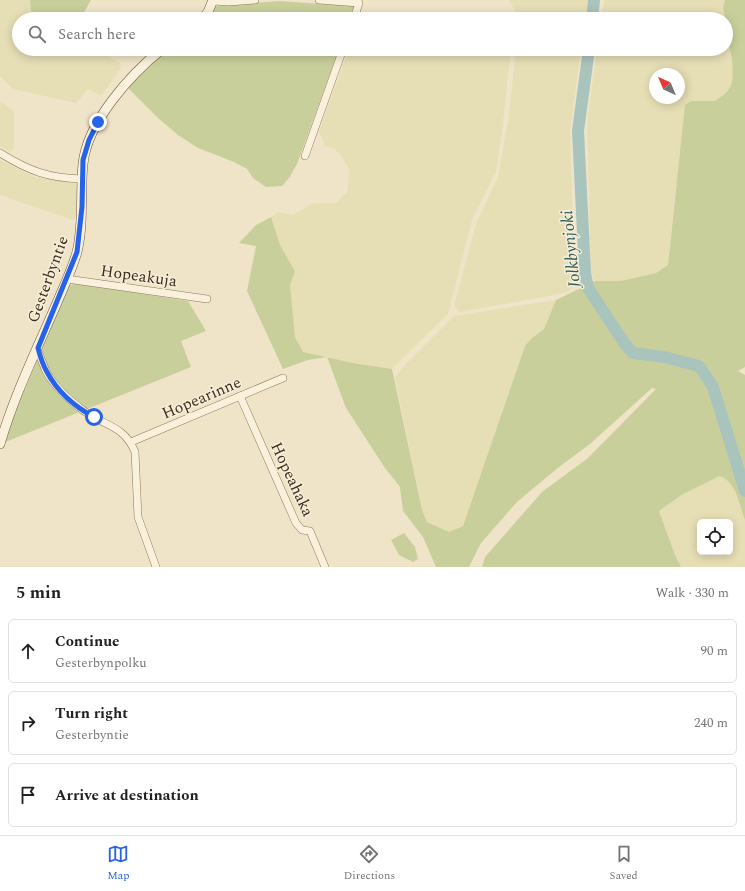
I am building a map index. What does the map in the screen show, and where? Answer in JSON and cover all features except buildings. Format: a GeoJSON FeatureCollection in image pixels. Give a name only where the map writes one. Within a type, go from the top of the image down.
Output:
{"type":"FeatureCollection","features":[{"type":"Feature","properties":{"kind":"street"},"geometry":{"type":"LineString","coordinates":[[208,12],[213,0],[229,2],[255,0]]}},
{"type":"Feature","properties":{"kind":"street"},"geometry":{"type":"LineString","coordinates":[[319,0],[359,3],[356,12]]}},
{"type":"Feature","properties":{"kind":"street","name":"Gesterbyntie"},"geometry":{"type":"LineString","coordinates":[[0,444],[10,415],[77,252],[82,207],[84,153],[89,140],[98,122],[117,94],[134,74],[154,56]]}},
{"type":"Feature","properties":{"kind":"street"},"geometry":{"type":"LineString","coordinates":[[305,156],[341,56]]}},
{"type":"Feature","properties":{"kind":"street"},"geometry":{"type":"LineString","coordinates":[[0,153],[20,166],[36,172],[63,178],[82,180]]}},
{"type":"Feature","properties":{"kind":"street","name":"Hopeakuja"},"geometry":{"type":"LineString","coordinates":[[67,279],[207,299]]}},
{"type":"Feature","properties":{"kind":"street"},"geometry":{"type":"LineString","coordinates":[[38,348],[47,372],[62,393],[85,412],[123,433],[131,442],[135,452],[138,517],[156,567]]}},
{"type":"Feature","properties":{"kind":"street","name":"Hopearinne"},"geometry":{"type":"LineString","coordinates":[[131,442],[283,378]]}},
{"type":"Feature","properties":{"kind":"street","name":"Hopeahaka"},"geometry":{"type":"LineString","coordinates":[[240,396],[296,523],[302,530],[310,531],[325,567]]}},
{"type":"Feature","properties":{"kind":"shaded area"},"geometry":{"type":"Polygon","coordinates":[[[0,0],[30,0],[31,11],[33,12],[12,12],[12,56],[108,56],[120,63],[121,68],[101,96],[88,89],[76,103],[13,89],[0,76],[0,0]]]}},
{"type":"Feature","properties":{"kind":"shaded area"},"geometry":{"type":"Polygon","coordinates":[[[509,0],[588,0],[586,12],[516,12],[509,0]]]}},
{"type":"Feature","properties":{"kind":"shaded area"},"geometry":{"type":"Polygon","coordinates":[[[604,0],[725,0],[723,7],[724,12],[602,12],[604,0]]]}},
{"type":"Feature","properties":{"kind":"shaded area"},"geometry":{"type":"Polygon","coordinates":[[[346,56],[510,56],[496,172],[472,220],[448,314],[392,369],[353,363],[303,352],[295,337],[290,285],[295,271],[280,245],[271,217],[278,212],[293,215],[314,203],[336,203],[347,192],[350,171],[342,157],[334,148],[325,146],[319,131],[346,56]]]}},
{"type":"Feature","properties":{"kind":"shaded area"},"geometry":{"type":"Polygon","coordinates":[[[515,56],[580,56],[570,132],[575,285],[569,291],[559,294],[460,312],[454,306],[476,224],[498,177],[509,115],[515,56]]]}},
{"type":"Feature","properties":{"kind":"shaded area"},"geometry":{"type":"Polygon","coordinates":[[[596,56],[731,56],[734,76],[730,89],[715,101],[691,101],[675,192],[668,265],[656,273],[621,281],[595,281],[591,272],[587,123],[596,56]]]}},
{"type":"Feature","properties":{"kind":"shaded area"},"geometry":{"type":"Polygon","coordinates":[[[0,102],[14,112],[14,149],[9,152],[0,146],[0,102]]]}},
{"type":"Feature","properties":{"kind":"shaded area"},"geometry":{"type":"Polygon","coordinates":[[[0,160],[34,177],[74,183],[77,186],[76,217],[73,220],[0,195],[0,160]]]}},
{"type":"Feature","properties":{"kind":"shaded area"},"geometry":{"type":"Polygon","coordinates":[[[556,300],[544,329],[532,338],[525,346],[463,526],[449,532],[427,522],[422,510],[395,377],[402,368],[454,316],[556,300]]]}},
{"type":"Feature","properties":{"kind":"shaded area"},"geometry":{"type":"Polygon","coordinates":[[[719,476],[726,478],[732,484],[745,520],[745,567],[681,567],[675,556],[659,511],[683,494],[719,476]]]}},
{"type":"Feature","properties":{"kind":"green space"},"geometry":{"type":"Polygon","coordinates":[[[30,0],[91,0],[84,12],[31,11],[30,0]]]}},
{"type":"Feature","properties":{"kind":"green space"},"geometry":{"type":"Polygon","coordinates":[[[725,0],[745,0],[745,367],[738,371],[745,375],[745,520],[733,488],[725,478],[719,476],[683,494],[659,511],[681,567],[482,567],[485,557],[542,492],[588,458],[656,389],[652,388],[590,444],[559,467],[517,502],[481,543],[469,567],[436,567],[423,537],[403,511],[400,487],[385,468],[346,408],[327,357],[392,369],[422,510],[427,522],[449,532],[463,526],[525,346],[532,338],[544,329],[556,300],[595,281],[621,281],[656,273],[668,265],[685,105],[691,101],[715,101],[729,89],[732,83],[733,75],[731,56],[733,56],[733,12],[724,12],[723,7],[725,0]]]}},
{"type":"Feature","properties":{"kind":"green space"},"geometry":{"type":"Polygon","coordinates":[[[278,1],[354,6],[352,12],[211,12],[217,6],[278,1]]]}},
{"type":"Feature","properties":{"kind":"green space"},"geometry":{"type":"Polygon","coordinates":[[[161,56],[336,56],[297,164],[289,178],[282,186],[266,187],[253,178],[247,169],[234,162],[198,148],[178,135],[158,118],[128,88],[130,84],[161,56]]]}},
{"type":"Feature","properties":{"kind":"green space"},"geometry":{"type":"Polygon","coordinates":[[[271,217],[280,245],[295,271],[290,285],[295,337],[303,352],[326,357],[308,360],[283,369],[247,291],[256,246],[239,243],[256,225],[271,217]]]}},
{"type":"Feature","properties":{"kind":"green space"},"geometry":{"type":"Polygon","coordinates":[[[76,283],[188,301],[206,331],[181,341],[191,367],[3,443],[67,287],[76,283]]]}},
{"type":"Feature","properties":{"kind":"green space"},"geometry":{"type":"Polygon","coordinates":[[[404,533],[415,547],[418,559],[413,562],[399,555],[391,540],[404,533]]]}},
{"type":"Feature","properties":{"kind":"waterway","name":"Jolkbynjoki"},"geometry":{"type":"LineString","coordinates":[[593,12],[594,0]]}},
{"type":"Feature","properties":{"kind":"waterway","name":"Jolkbynjoki"},"geometry":{"type":"LineString","coordinates":[[588,56],[578,131],[585,273],[588,288],[625,344],[633,353],[664,357],[699,366],[713,387],[745,491]]}},
{"type":"Feature","properties":{"kind":"route"},"geometry":{"type":"LineString","coordinates":[[94,417],[85,412],[62,393],[47,372],[38,348],[77,252],[81,222],[84,153],[98,122]]}}]}
